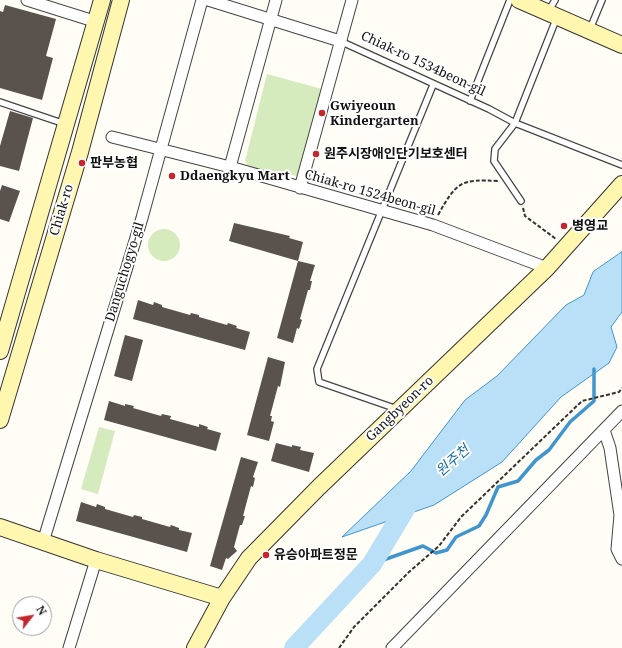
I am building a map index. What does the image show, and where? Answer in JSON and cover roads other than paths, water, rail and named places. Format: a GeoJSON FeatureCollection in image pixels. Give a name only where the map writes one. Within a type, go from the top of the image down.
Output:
{"type":"FeatureCollection","features":[{"type":"Feature","properties":{"kind":"street"},"geometry":{"type":"LineString","coordinates":[[27,0],[114,26]]}},
{"type":"Feature","properties":{"kind":"street","name":"Chiak-ro"},"geometry":{"type":"LineString","coordinates":[[0,351],[97,22],[102,0]]}},
{"type":"Feature","properties":{"kind":"street","name":"Chiak-ro"},"geometry":{"type":"LineString","coordinates":[[0,420],[80,152],[121,0]]}},
{"type":"Feature","properties":{"kind":"street","name":"Danguchogyo-gil"},"geometry":{"type":"LineString","coordinates":[[42,542],[161,150],[202,0]]}},
{"type":"Feature","properties":{"kind":"street","name":"Chiak-ro 1534beon-gil"},"geometry":{"type":"LineString","coordinates":[[208,0],[340,41]]}},
{"type":"Feature","properties":{"kind":"street"},"geometry":{"type":"LineString","coordinates":[[230,167],[276,0]]}},
{"type":"Feature","properties":{"kind":"street"},"geometry":{"type":"LineString","coordinates":[[300,188],[352,0]]}},
{"type":"Feature","properties":{"kind":"street"},"geometry":{"type":"LineString","coordinates":[[519,0],[553,10],[589,30],[622,45]]}},
{"type":"Feature","properties":{"kind":"street","name":"Chiak-ro 1524beon-gil"},"geometry":{"type":"LineString","coordinates":[[112,137],[230,167],[433,226],[547,268]]}},
{"type":"Feature","properties":{"kind":"street","name":"Gangbyeon-ro"},"geometry":{"type":"LineString","coordinates":[[195,648],[222,598],[249,558],[319,486],[547,268],[622,184]]}},
{"type":"Feature","properties":{"kind":"street"},"geometry":{"type":"LineString","coordinates":[[392,648],[622,411]]}},
{"type":"Feature","properties":{"kind":"street"},"geometry":{"type":"LineString","coordinates":[[604,430],[610,448],[620,515],[617,549],[622,559]]}},
{"type":"Feature","properties":{"kind":"street"},"geometry":{"type":"LineString","coordinates":[[0,527],[96,560],[222,598]]}},
{"type":"Feature","properties":{"kind":"street"},"geometry":{"type":"LineString","coordinates":[[69,648],[96,560]]}},
{"type":"Feature","properties":{"kind":"lane"},"geometry":{"type":"LineString","coordinates":[[470,101],[510,0]]}},
{"type":"Feature","properties":{"kind":"lane"},"geometry":{"type":"LineString","coordinates":[[589,30],[602,0]]}},
{"type":"Feature","properties":{"kind":"lane"},"geometry":{"type":"LineString","coordinates":[[521,201],[494,161],[495,149],[515,123],[553,10]]}},
{"type":"Feature","properties":{"kind":"lane","name":"Chiak-ro 1534beon-gil"},"geometry":{"type":"LineString","coordinates":[[340,41],[515,123],[622,165]]}},
{"type":"Feature","properties":{"kind":"lane"},"geometry":{"type":"LineString","coordinates":[[399,410],[319,382],[317,369],[380,211],[433,85]]}},
{"type":"Feature","properties":{"kind":"lane"},"geometry":{"type":"LineString","coordinates":[[0,102],[67,124]]}},
{"type":"Feature","properties":{"kind":"water"},"geometry":{"type":"Polygon","coordinates":[[[622,252],[622,312],[611,327],[617,347],[609,363],[561,397],[502,462],[434,505],[342,537],[411,471],[465,400],[497,376],[566,305],[584,295],[593,272],[622,252]]]}},
{"type":"Feature","properties":{"kind":"waterway"},"geometry":{"type":"LineString","coordinates":[[372,564],[423,546],[436,553],[447,550],[456,537],[479,526],[486,515],[498,487],[518,481],[536,460],[549,450],[570,422],[594,401],[594,369]]}},
{"type":"Feature","properties":{"kind":"waterway","name":"원주천"},"geometry":{"type":"LineString","coordinates":[[294,648],[372,564],[414,494]]}},
{"type":"Feature","properties":{"kind":"place","name":"Gwiyeoun Kindergarten"},"geometry":{"type":"Point","coordinates":[322,113]}},
{"type":"Feature","properties":{"kind":"place","name":"원주시장애인단기보호센터"},"geometry":{"type":"Point","coordinates":[316,154]}},
{"type":"Feature","properties":{"kind":"place","name":"판부농협"},"geometry":{"type":"Point","coordinates":[82,163]}},
{"type":"Feature","properties":{"kind":"place","name":"Ddaengkyu Mart"},"geometry":{"type":"Point","coordinates":[172,176]}},
{"type":"Feature","properties":{"kind":"place","name":"병영교"},"geometry":{"type":"Point","coordinates":[564,226]}},
{"type":"Feature","properties":{"kind":"place","name":"유승아파트정문"},"geometry":{"type":"Point","coordinates":[266,555]}}]}
